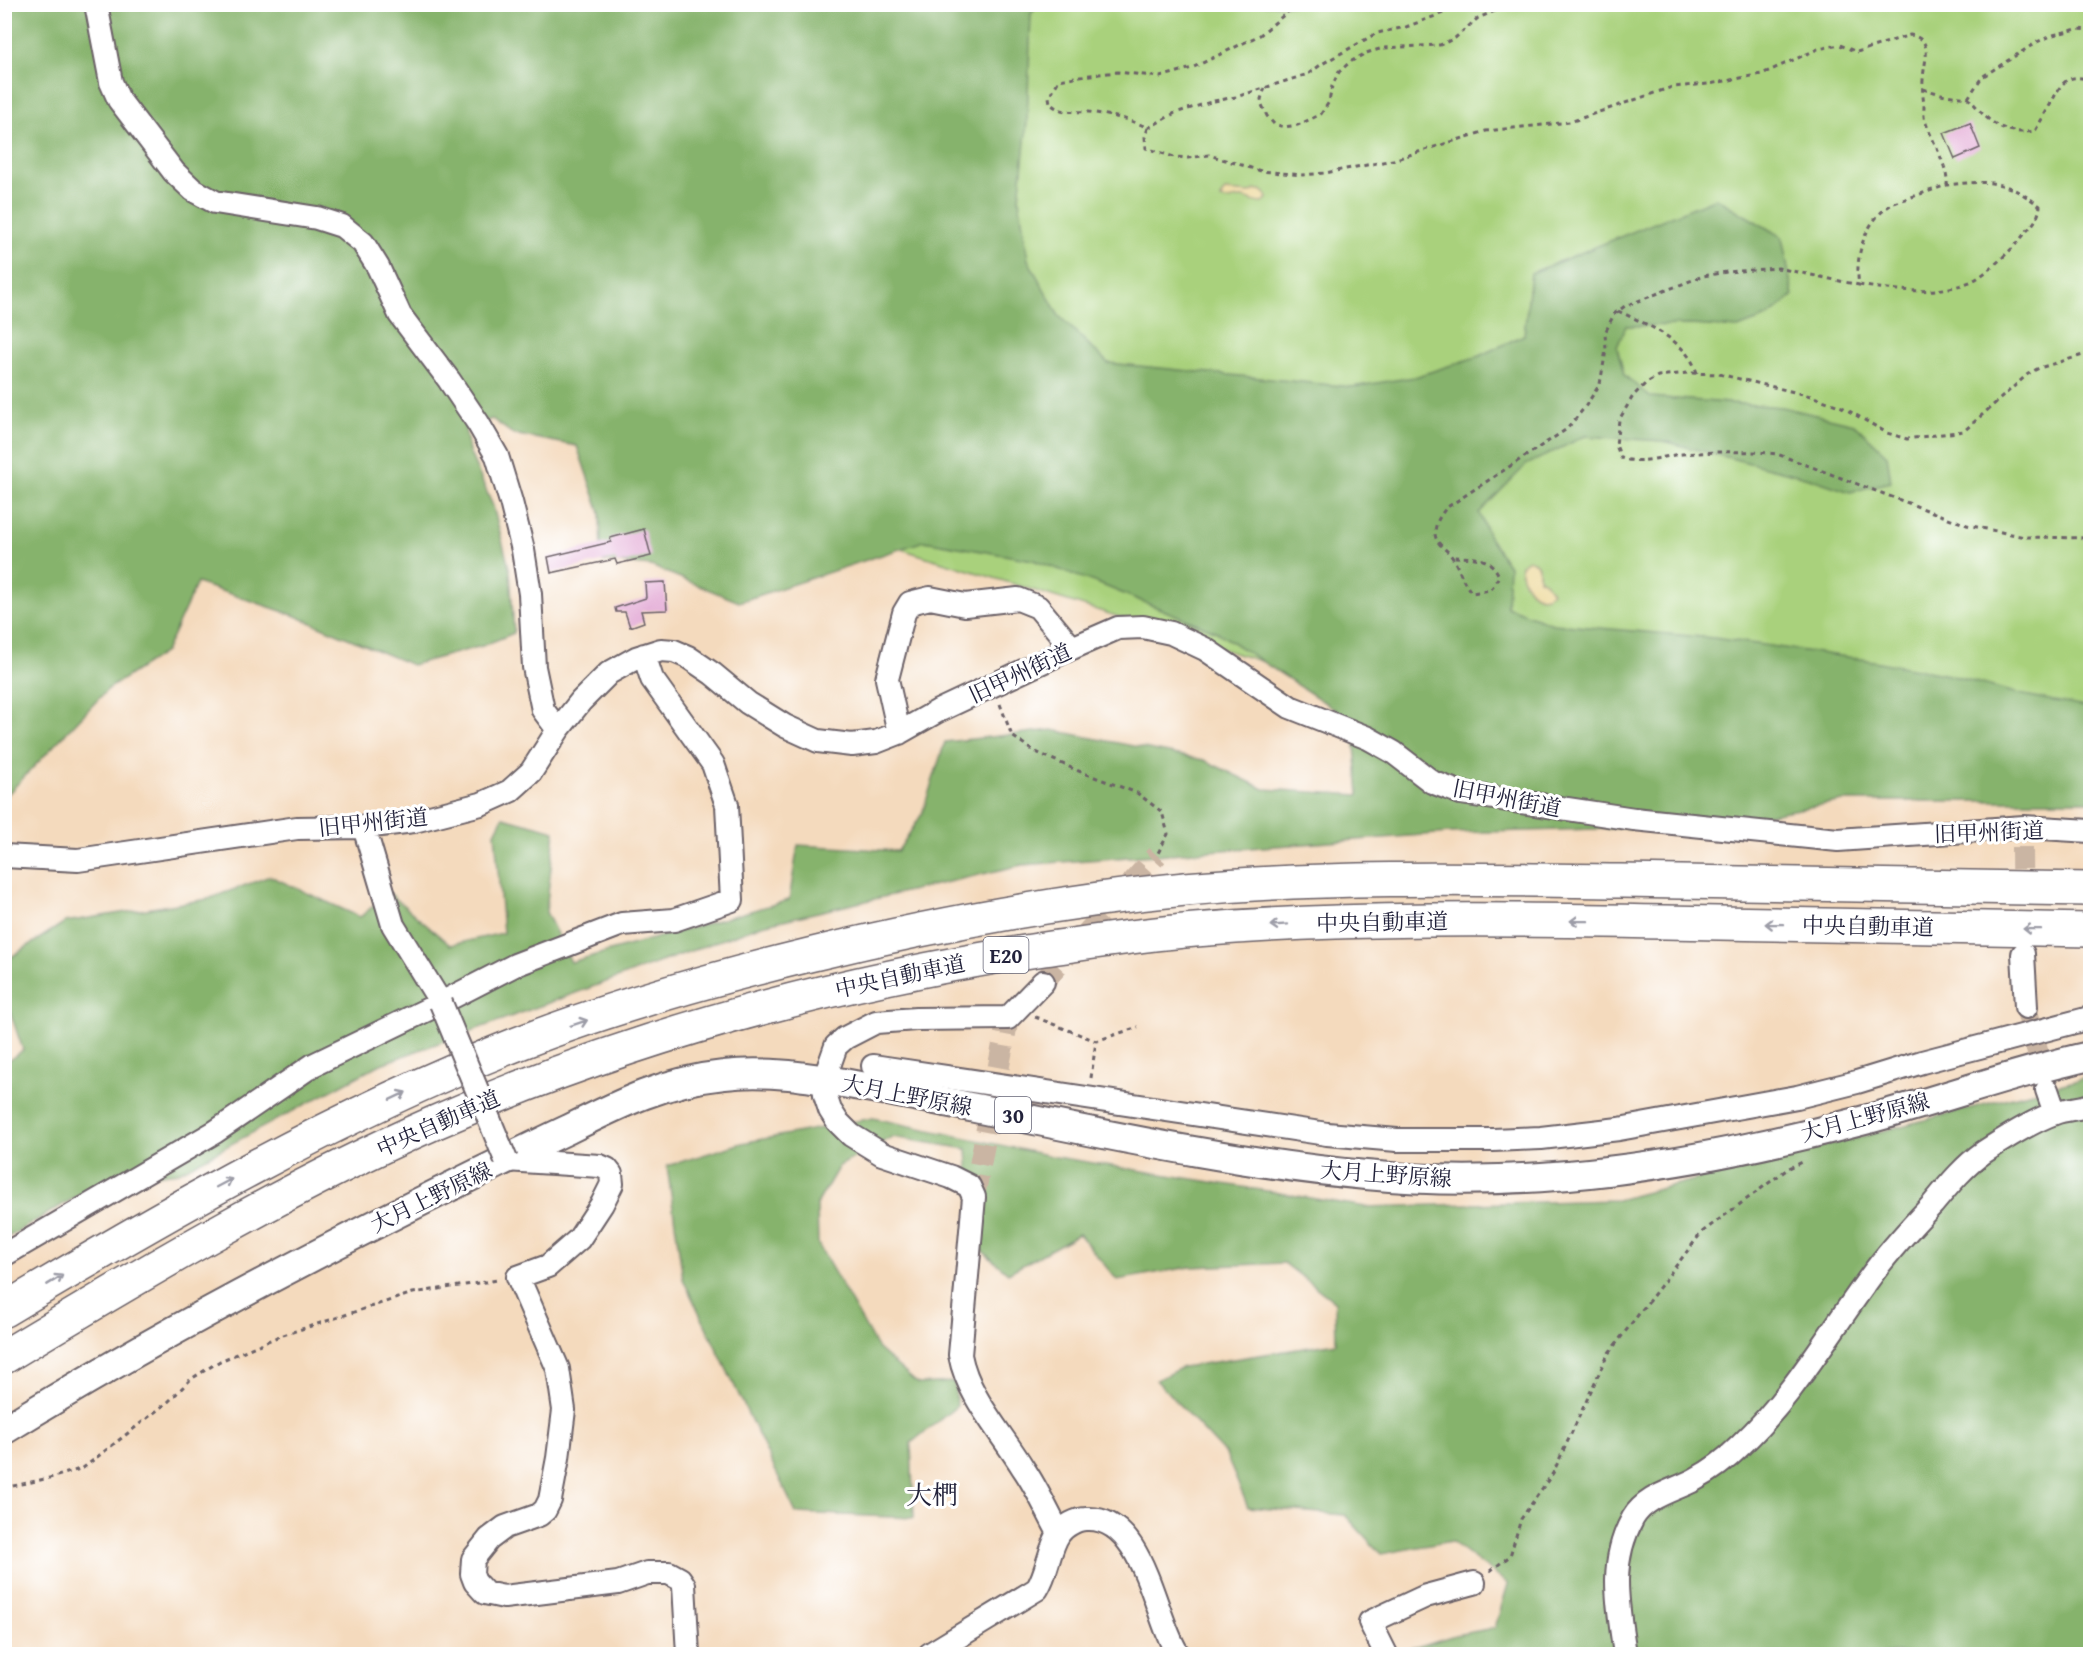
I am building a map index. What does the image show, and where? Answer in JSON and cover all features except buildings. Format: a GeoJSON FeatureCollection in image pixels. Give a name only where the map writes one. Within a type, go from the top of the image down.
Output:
{"type":"FeatureCollection","features":[{"type":"Feature","properties":{"kind":"highway","name":"中央自動車道"},"geometry":{"type":"LineString","coordinates":[[4,1310],[218,1186],[340,1124],[519,1043],[630,1005],[738,973],[853,945],[969,921],[1084,902],[1186,889],[1302,882],[1534,880],[2091,889]]}},
{"type":"Feature","properties":{"kind":"highway","name":"中央自動車道"},"geometry":{"type":"LineString","coordinates":[[4,1357],[133,1280],[344,1166],[533,1082],[634,1046],[746,1013],[857,984],[978,959],[1191,930],[1302,923],[1529,920],[2091,930]]}},
{"type":"Feature","properties":{"kind":"main road","name":"大月上野原線"},"geometry":{"type":"LineString","coordinates":[[4,1430],[90,1377],[202,1314],[330,1247],[635,1096],[684,1082],[757,1072],[824,1080],[1227,1157],[1300,1168],[1371,1176],[1495,1179],[1608,1172],[1701,1158],[1858,1122],[2053,1064],[2091,1056]]}},
{"type":"Feature","properties":{"kind":"street"},"geometry":{"type":"LineString","coordinates":[[96,4],[111,82],[119,100],[174,172],[193,190],[215,202],[317,218],[342,226],[363,243],[378,267],[400,315],[449,380],[497,456],[523,550],[530,594],[534,667],[543,710],[558,730]]}},
{"type":"Feature","properties":{"kind":"street"},"geometry":{"type":"LineString","coordinates":[[899,733],[887,679],[904,613],[910,603],[930,598],[965,605],[1018,598],[1038,607],[1072,648]]}},
{"type":"Feature","properties":{"kind":"street","name":"旧甲州街道"},"geometry":{"type":"LineString","coordinates":[[4,856],[78,860],[297,828],[364,827],[414,821],[481,804],[510,791],[531,772],[558,730],[581,701],[609,673],[636,657],[661,650],[674,651],[688,657],[748,703],[785,726],[818,741],[852,745],[876,742],[899,733],[938,711],[1118,628],[1143,627],[1171,633],[1205,649],[1290,707],[1368,738],[1393,753],[1432,782],[1461,793],[1634,819],[1838,840],[2023,837],[2091,831]]}},
{"type":"Feature","properties":{"kind":"street"},"geometry":{"type":"LineString","coordinates":[[4,1255],[215,1132],[313,1065],[515,964],[622,924],[674,920],[732,900],[727,805],[714,764],[652,679],[644,655]]}},
{"type":"Feature","properties":{"kind":"street"},"geometry":{"type":"LineString","coordinates":[[364,827],[393,925],[441,1003],[506,1160],[600,1167],[608,1169],[611,1174],[612,1184],[579,1239],[548,1266],[518,1277],[558,1369],[564,1410],[558,1458],[550,1500],[545,1510],[539,1515],[506,1527],[489,1539],[473,1558],[472,1574],[475,1582],[485,1593],[504,1597],[618,1583],[647,1573],[669,1574],[680,1578],[684,1585],[688,1654]]}},
{"type":"Feature","properties":{"kind":"street"},"geometry":{"type":"LineString","coordinates":[[2023,954],[2026,1007]]}},
{"type":"Feature","properties":{"kind":"street"},"geometry":{"type":"LineString","coordinates":[[1043,982],[1008,1018],[876,1022],[836,1046],[824,1080],[825,1095],[830,1110],[851,1135],[882,1154],[951,1177],[969,1186],[974,1197],[960,1355],[963,1371],[971,1388],[1025,1470],[1059,1533]]}},
{"type":"Feature","properties":{"kind":"street"},"geometry":{"type":"LineString","coordinates":[[873,1066],[1269,1126],[1397,1140],[1541,1138],[1677,1120],[1797,1097],[1857,1083],[1922,1062],[2091,1018]]}},
{"type":"Feature","properties":{"kind":"street"},"geometry":{"type":"LineString","coordinates":[[2047,1090],[2055,1113]]}},
{"type":"Feature","properties":{"kind":"street"},"geometry":{"type":"LineString","coordinates":[[1626,1654],[1616,1597],[1616,1578],[1620,1552],[1638,1509],[1713,1469],[1741,1446],[1796,1384],[1869,1278],[1956,1178],[1982,1154],[2055,1113],[2091,1105]]}},
{"type":"Feature","properties":{"kind":"street"},"geometry":{"type":"LineString","coordinates":[[930,1654],[1037,1589],[1059,1533],[1073,1522],[1083,1519],[1096,1519],[1109,1523],[1119,1530],[1137,1555],[1167,1634],[1178,1654]]}},
{"type":"Feature","properties":{"kind":"street"},"geometry":{"type":"LineString","coordinates":[[1386,1654],[1370,1622],[1426,1596],[1474,1584]]}},
{"type":"Feature","properties":{"kind":"path"},"geometry":{"type":"LineString","coordinates":[[1148,128],[1137,122],[1115,117],[1089,112],[1062,111],[1051,106],[1049,97],[1059,80],[1119,72],[1160,77],[1192,68],[1260,35],[1297,4]]}},
{"type":"Feature","properties":{"kind":"path"},"geometry":{"type":"LineString","coordinates":[[1458,4],[1446,12],[1406,27],[1377,33],[1308,74],[1175,113],[1148,128],[1145,137],[1146,148],[1188,159],[1209,156],[1261,171],[1304,175],[1325,173],[1393,160],[1485,131],[1570,122],[1672,87],[1709,84],[1762,74],[1818,49],[1840,45],[1857,52],[1910,35],[1919,37],[1928,51],[1923,89],[1924,121],[1948,180],[1947,185]]}},
{"type":"Feature","properties":{"kind":"path"},"geometry":{"type":"LineString","coordinates":[[1265,87],[1261,99],[1267,116],[1274,124],[1284,127],[1298,125],[1321,114],[1329,102],[1332,86],[1339,72],[1350,62],[1383,48],[1440,45],[1455,38],[1478,18],[1511,4]]}},
{"type":"Feature","properties":{"kind":"path"},"geometry":{"type":"LineString","coordinates":[[1968,98],[1982,77],[2037,42],[2077,29],[2091,30]]}},
{"type":"Feature","properties":{"kind":"path"},"geometry":{"type":"LineString","coordinates":[[1923,89],[1968,98],[1984,116],[2010,131],[2022,133],[2035,131],[2059,87],[2066,80],[2081,77],[2091,80]]}},
{"type":"Feature","properties":{"kind":"path"},"geometry":{"type":"LineString","coordinates":[[1452,557],[1479,559],[1495,567],[1499,576],[1491,590],[1472,593],[1465,585],[1452,557],[1435,536],[1437,522],[1446,508],[1567,429],[1600,384],[1606,350],[1605,333],[1614,314],[1625,306],[1703,276],[1778,268],[1859,285],[1894,291],[1957,285],[1975,279],[2012,251],[2039,218],[2040,206],[2020,191],[1997,182],[1947,185],[1894,203],[1873,221],[1866,235],[1860,256],[1859,285]]}},
{"type":"Feature","properties":{"kind":"path"},"geometry":{"type":"LineString","coordinates":[[1618,311],[1668,337],[1695,364],[1698,373]]}},
{"type":"Feature","properties":{"kind":"path"},"geometry":{"type":"LineString","coordinates":[[2091,353],[2040,368],[2028,374],[1964,430],[1907,439],[1887,433],[1842,407],[1810,396],[1719,374],[1658,376],[1645,384],[1633,396],[1619,420],[1616,445],[1622,458],[1630,461],[1679,455],[1752,451],[1777,454],[1967,525],[2025,537],[2091,538]]}},
{"type":"Feature","properties":{"kind":"path"},"geometry":{"type":"LineString","coordinates":[[996,685],[1001,711],[1012,736],[1034,751],[1137,793],[1162,812],[1168,834],[1157,855]]}},
{"type":"Feature","properties":{"kind":"path"},"geometry":{"type":"LineString","coordinates":[[1017,1009],[1096,1041],[1138,1028]]}},
{"type":"Feature","properties":{"kind":"path"},"geometry":{"type":"LineString","coordinates":[[1088,1098],[1096,1041]]}},
{"type":"Feature","properties":{"kind":"path"},"geometry":{"type":"LineString","coordinates":[[1474,1584],[1510,1556],[1521,1520],[1553,1473],[1608,1354],[1702,1232],[1789,1168],[1810,1158]]}},
{"type":"Feature","properties":{"kind":"path"},"geometry":{"type":"LineString","coordinates":[[4,1488],[83,1468],[168,1402],[191,1379],[220,1361],[277,1337],[413,1293],[518,1277]]}},
{"type":"Feature","properties":{"kind":"green space"},"geometry":{"type":"Polygon","coordinates":[[[5,4],[1037,5],[1031,14],[1027,122],[1019,199],[1028,260],[1059,316],[1108,363],[1352,387],[1415,377],[1479,356],[1524,335],[1531,273],[1716,198],[1782,237],[1793,296],[1767,317],[1738,328],[1691,325],[1626,326],[1617,347],[1624,375],[1650,397],[1782,407],[1854,424],[1887,455],[1891,482],[1850,492],[1809,478],[1663,441],[1585,436],[1526,465],[1479,513],[1490,539],[1509,566],[1507,607],[1553,624],[1714,638],[1868,660],[1949,675],[2019,694],[2090,708],[2090,801],[1843,801],[1703,826],[1450,833],[1022,865],[762,925],[381,1064],[179,1172],[101,1182],[5,1239],[5,1063],[23,1050],[5,997],[5,961],[65,922],[208,899],[270,876],[360,917],[389,893],[450,945],[503,933],[495,833],[503,817],[555,831],[546,912],[571,962],[789,900],[798,845],[898,851],[922,814],[945,742],[1052,730],[1204,760],[1264,789],[1359,795],[1353,721],[1217,632],[1102,585],[1033,560],[924,541],[739,602],[651,566],[601,561],[600,513],[577,446],[513,434],[492,419],[465,428],[469,451],[493,506],[510,571],[514,633],[482,646],[412,665],[293,615],[197,583],[165,652],[108,689],[5,797],[5,4]]]}},
{"type":"Feature","properties":{"kind":"green space"},"geometry":{"type":"Polygon","coordinates":[[[851,5],[2090,5],[2090,774],[1616,772],[747,501],[851,5]]]}},
{"type":"Feature","properties":{"kind":"green space"},"geometry":{"type":"Polygon","coordinates":[[[2090,1077],[2090,1654],[1394,1654],[1455,1635],[1495,1628],[1508,1584],[1451,1541],[1381,1554],[1345,1515],[1248,1507],[1226,1455],[1156,1380],[1183,1367],[1336,1343],[1335,1302],[1284,1263],[1190,1267],[1117,1280],[1079,1234],[1008,1273],[973,1243],[967,1149],[892,1137],[839,1166],[817,1204],[818,1244],[878,1349],[918,1384],[954,1382],[957,1406],[911,1443],[914,1518],[796,1513],[683,1279],[667,1166],[742,1143],[873,1118],[1056,1157],[1366,1207],[1617,1200],[2090,1077]]]}},
{"type":"Feature","properties":{"kind":"sand"},"geometry":{"type":"Polygon","coordinates":[[[1255,190],[1265,193],[1267,198],[1263,203],[1243,198],[1221,199],[1225,191],[1250,193],[1255,190]]]}},
{"type":"Feature","properties":{"kind":"sand"},"geometry":{"type":"Polygon","coordinates":[[[1528,560],[1535,562],[1539,567],[1539,579],[1545,582],[1552,592],[1546,596],[1540,597],[1535,594],[1522,578],[1521,565],[1528,560]]]}},
{"type":"Feature","properties":{"kind":"tunnel"},"geometry":{"type":"LineString","coordinates":[[2022,847],[2023,941]]}},
{"type":"Feature","properties":{"kind":"tunnel"},"geometry":{"type":"LineString","coordinates":[[1043,982],[1157,855]]}},
{"type":"Feature","properties":{"kind":"tunnel"},"geometry":{"type":"LineString","coordinates":[[2026,1007],[2046,1084]]}},
{"type":"Feature","properties":{"kind":"tunnel"},"geometry":{"type":"LineString","coordinates":[[974,1197],[1008,1018]]}},
{"type":"Feature","properties":{"kind":"district","name":"大椚"},"geometry":{"type":"Point","coordinates":[932,1494]}}]}
